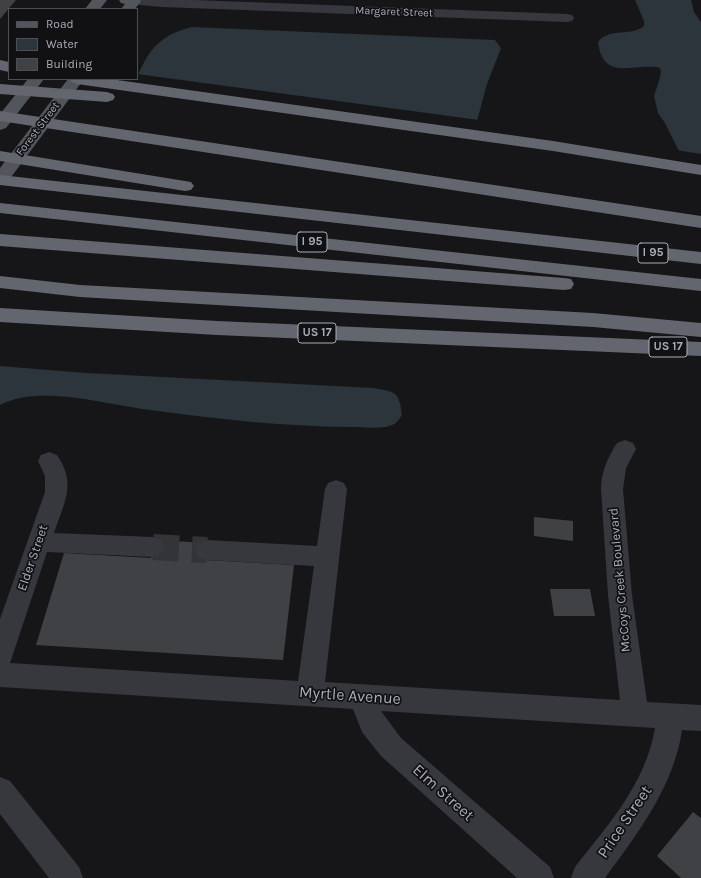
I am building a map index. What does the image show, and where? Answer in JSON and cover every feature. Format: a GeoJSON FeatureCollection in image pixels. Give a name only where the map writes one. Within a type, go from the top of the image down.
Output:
{"type":"FeatureCollection","features":[{"type":"Feature","properties":{"kind":"highway"},"geometry":{"type":"LineString","coordinates":[[83,80],[553,146],[701,170]]}},
{"type":"Feature","properties":{"kind":"highway"},"geometry":{"type":"LineString","coordinates":[[0,90],[290,109]]}},
{"type":"Feature","properties":{"kind":"highway"},"geometry":{"type":"LineString","coordinates":[[2,119],[43,123],[701,222]]}},
{"type":"Feature","properties":{"kind":"highway"},"geometry":{"type":"LineString","coordinates":[[0,156],[41,164],[605,247]]}},
{"type":"Feature","properties":{"kind":"highway","name":"I 95"},"geometry":{"type":"LineString","coordinates":[[0,180],[701,258]]}},
{"type":"Feature","properties":{"kind":"highway","name":"I 95"},"geometry":{"type":"LineString","coordinates":[[5,208],[616,282],[701,285]]}},
{"type":"Feature","properties":{"kind":"highway"},"geometry":{"type":"LineString","coordinates":[[6,240],[616,282],[701,297]]}},
{"type":"Feature","properties":{"kind":"highway"},"geometry":{"type":"LineString","coordinates":[[0,282],[128,294],[628,323],[701,330]]}},
{"type":"Feature","properties":{"kind":"highway","name":"US 17"},"geometry":{"type":"LineString","coordinates":[[0,315],[210,328],[701,349]]}},
{"type":"Feature","properties":{"kind":"main road"},"geometry":{"type":"LineString","coordinates":[[93,8],[100,0]]}},
{"type":"Feature","properties":{"kind":"main road"},"geometry":{"type":"LineString","coordinates":[[2,119],[35,80]]}},
{"type":"Feature","properties":{"kind":"main road","name":"Forest Street"},"geometry":{"type":"LineString","coordinates":[[0,180],[75,80]]}},
{"type":"Feature","properties":{"kind":"street","name":"Margaret Street"},"geometry":{"type":"LineString","coordinates":[[130,2],[517,11],[567,18]]}},
{"type":"Feature","properties":{"kind":"street","name":"McCoys Creek Boulevard"},"geometry":{"type":"LineString","coordinates":[[625,449],[616,464],[612,480],[612,489],[619,588],[635,714]]}},
{"type":"Feature","properties":{"kind":"street","name":"Elder Street"},"geometry":{"type":"LineString","coordinates":[[0,656],[56,492],[56,471],[49,461]]}},
{"type":"Feature","properties":{"kind":"street"},"geometry":{"type":"LineString","coordinates":[[310,694],[336,489]]}},
{"type":"Feature","properties":{"kind":"street"},"geometry":{"type":"LineString","coordinates":[[39,542],[154,547]]}},
{"type":"Feature","properties":{"kind":"street"},"geometry":{"type":"LineString","coordinates":[[207,550],[328,557]]}},
{"type":"Feature","properties":{"kind":"street","name":"Myrtle Avenue"},"geometry":{"type":"LineString","coordinates":[[0,675],[701,718]]}},
{"type":"Feature","properties":{"kind":"street","name":"Elm Street"},"geometry":{"type":"LineString","coordinates":[[362,697],[372,723],[391,747],[539,878]]}},
{"type":"Feature","properties":{"kind":"street","name":"Price Street"},"geometry":{"type":"LineString","coordinates":[[586,878],[648,791],[664,755],[670,716]]}},
{"type":"Feature","properties":{"kind":"street"},"geometry":{"type":"LineString","coordinates":[[0,791],[68,878]]}},
{"type":"Feature","properties":{"kind":"water"},"geometry":{"type":"Polygon","coordinates":[[[635,0],[691,0],[694,12],[701,22],[701,179],[683,159],[665,123],[658,113],[654,96],[661,72],[660,68],[613,67],[606,63],[601,55],[598,42],[603,37],[614,33],[633,31],[644,26],[644,21],[635,0]]]}},
{"type":"Feature","properties":{"kind":"water"},"geometry":{"type":"Polygon","coordinates":[[[192,27],[495,40],[501,48],[487,84],[474,132],[138,75],[147,57],[159,43],[173,34],[192,27]]]}},
{"type":"Feature","properties":{"kind":"water"},"geometry":{"type":"Polygon","coordinates":[[[0,366],[86,373],[373,388],[395,394],[398,397],[402,415],[395,423],[385,427],[329,427],[227,419],[150,410],[54,396],[35,396],[16,399],[0,405],[0,366]]]}},
{"type":"Feature","properties":{"kind":"pier"},"geometry":{"type":"Polygon","coordinates":[[[138,74],[479,120],[476,133],[139,84],[138,74]]]}},
{"type":"Feature","properties":{"kind":"pier"},"geometry":{"type":"Polygon","coordinates":[[[676,150],[701,154],[701,181],[681,161],[676,150]]]}},
{"type":"Feature","properties":{"kind":"building"},"geometry":{"type":"Polygon","coordinates":[[[0,0],[16,0],[8,8],[0,19],[0,0]]]}},
{"type":"Feature","properties":{"kind":"building"},"geometry":{"type":"Polygon","coordinates":[[[534,517],[573,521],[573,541],[534,536],[534,517]]]}},
{"type":"Feature","properties":{"kind":"building"},"geometry":{"type":"Polygon","coordinates":[[[155,540],[208,543],[205,560],[294,565],[283,660],[36,645],[64,553],[151,558],[155,540]]]}},
{"type":"Feature","properties":{"kind":"building"},"geometry":{"type":"Polygon","coordinates":[[[550,589],[590,589],[595,616],[554,616],[550,589]]]}},
{"type":"Feature","properties":{"kind":"building"},"geometry":{"type":"Polygon","coordinates":[[[693,812],[701,818],[701,878],[681,878],[657,856],[693,812]]]}},
{"type":"Feature","properties":{"kind":"tunnel"},"geometry":{"type":"LineString","coordinates":[[153,547],[207,550]]}}]}
